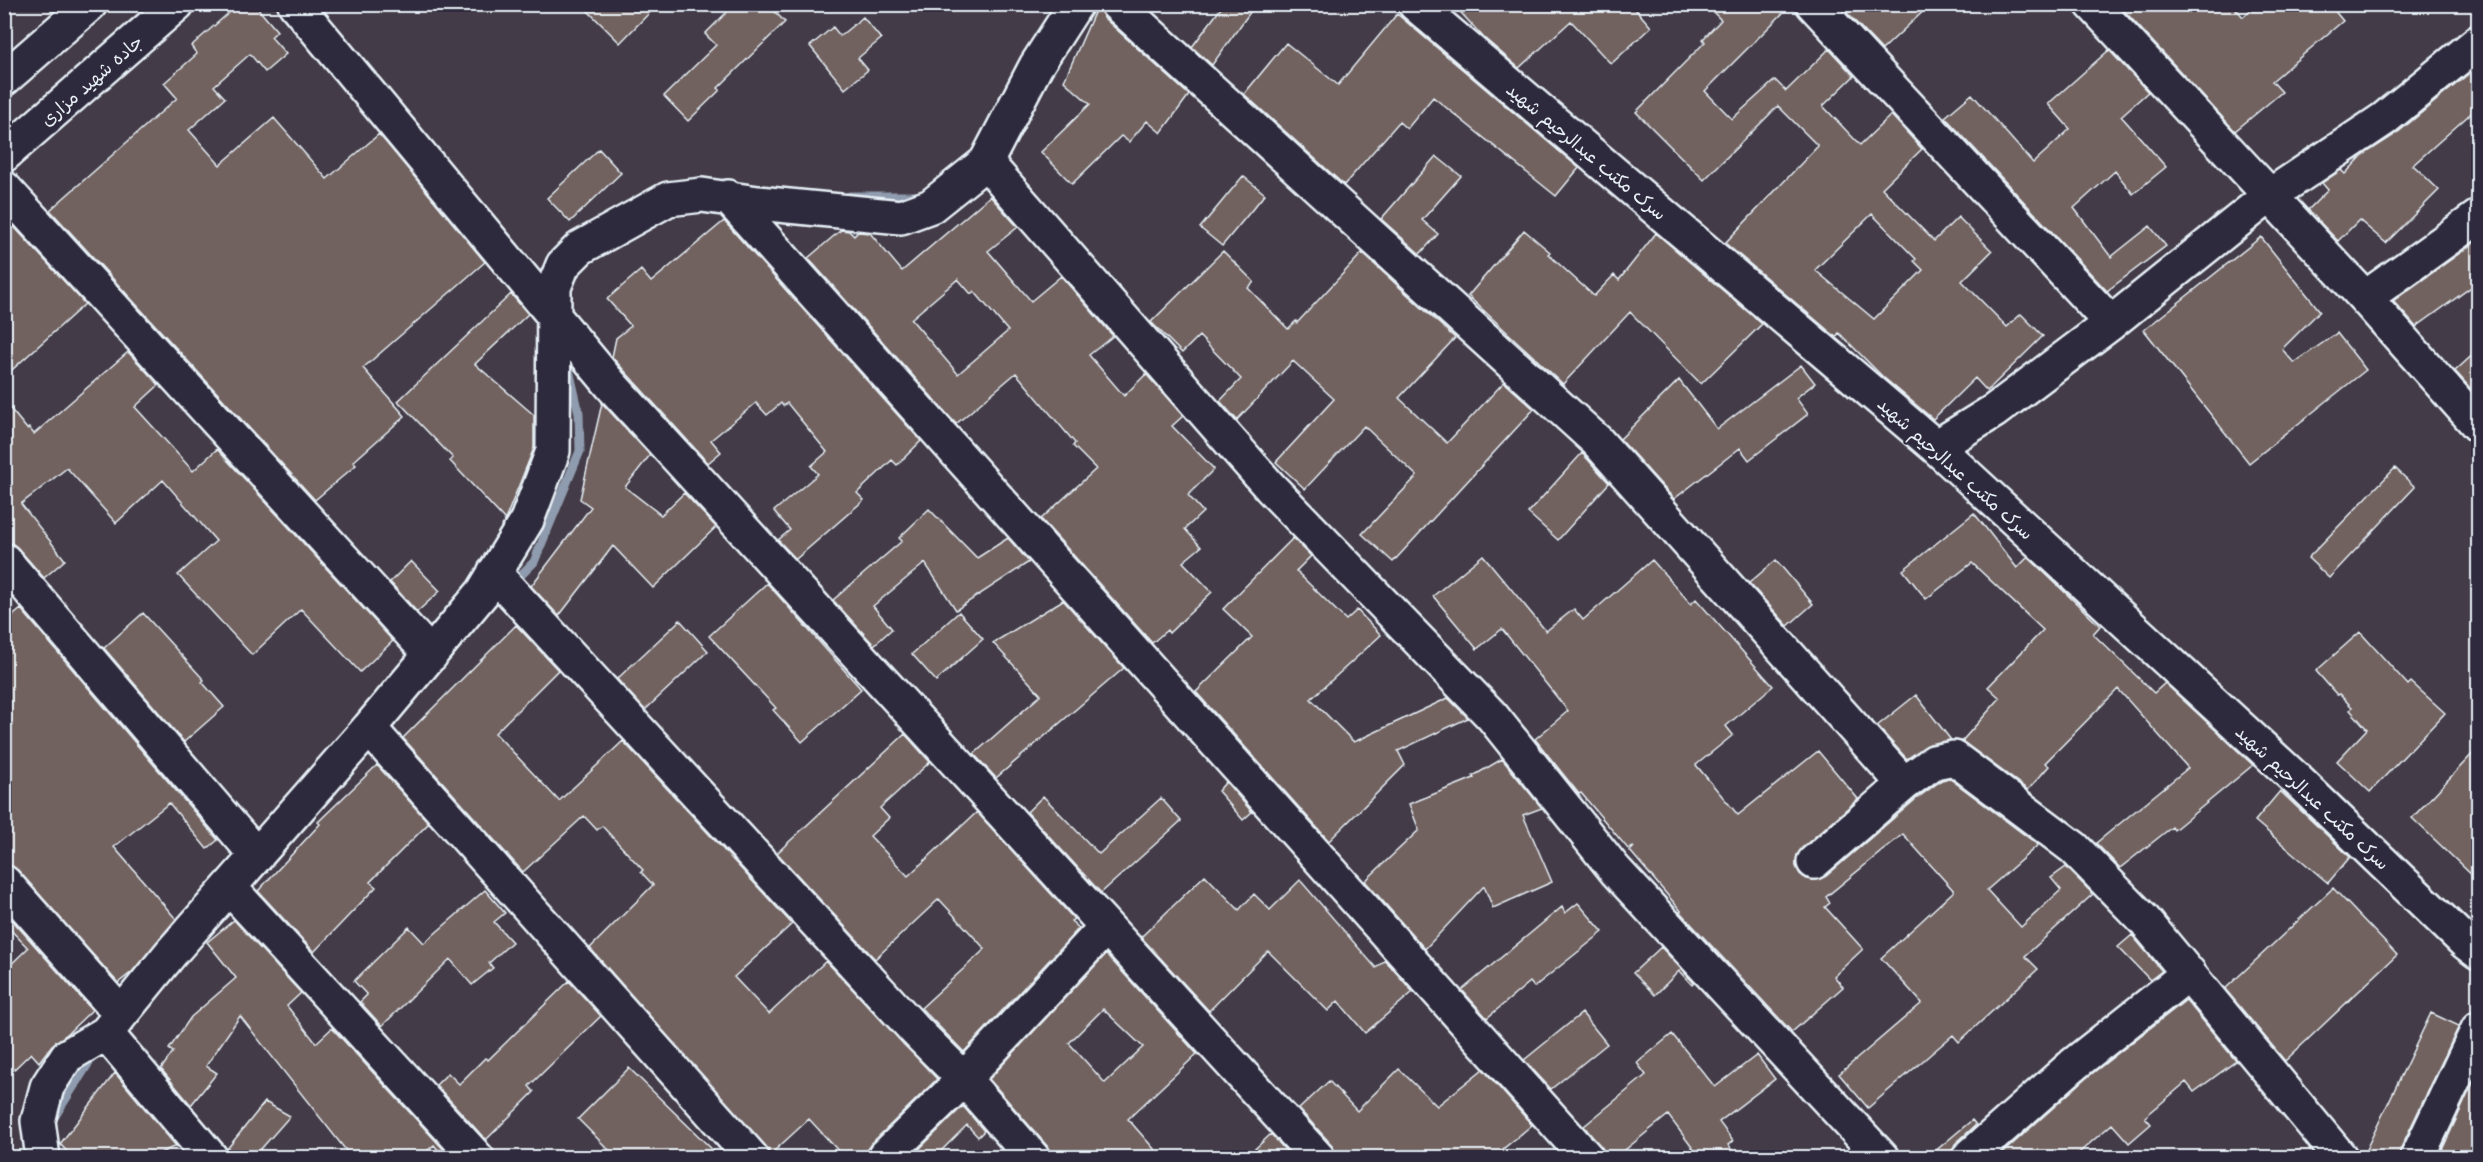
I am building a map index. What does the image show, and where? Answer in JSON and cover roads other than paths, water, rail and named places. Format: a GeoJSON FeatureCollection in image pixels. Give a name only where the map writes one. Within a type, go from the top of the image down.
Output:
{"type":"FeatureCollection","features":[{"type":"Feature","properties":{"kind":"street"},"geometry":{"type":"LineString","coordinates":[[4,79],[90,4]]}},
{"type":"Feature","properties":{"kind":"street","name":"جاده شهید مزاری"},"geometry":{"type":"LineString","coordinates":[[4,155],[177,4]]}},
{"type":"Feature","properties":{"kind":"street"},"geometry":{"type":"LineString","coordinates":[[295,4],[612,386],[1318,1158]]}},
{"type":"Feature","properties":{"kind":"street"},"geometry":{"type":"LineString","coordinates":[[43,1158],[38,1121],[47,1087],[67,1056],[113,1023],[369,728],[483,592],[526,520],[554,451],[554,287],[563,265],[580,248],[668,199],[702,195],[728,197],[758,203],[902,217],[931,206],[986,162],[1036,66],[1076,4]]}},
{"type":"Feature","properties":{"kind":"street"},"geometry":{"type":"LineString","coordinates":[[1117,4],[1597,441],[1904,784]]}},
{"type":"Feature","properties":{"kind":"street","name":"سرک مکتب عبدالرحیم شهید"},"geometry":{"type":"LineString","coordinates":[[1414,4],[1936,447],[2294,777],[2478,952]]}},
{"type":"Feature","properties":{"kind":"street"},"geometry":{"type":"LineString","coordinates":[[1813,4],[2111,323]]}},
{"type":"Feature","properties":{"kind":"street"},"geometry":{"type":"LineString","coordinates":[[2092,4],[2365,298],[2478,425]]}},
{"type":"Feature","properties":{"kind":"street"},"geometry":{"type":"LineString","coordinates":[[1936,447],[1994,411],[2111,323],[2269,196],[2384,119],[2478,42]]}},
{"type":"Feature","properties":{"kind":"street"},"geometry":{"type":"LineString","coordinates":[[986,162],[1270,487],[1492,716],[1615,870],[1882,1158]]}},
{"type":"Feature","properties":{"kind":"street"},"geometry":{"type":"LineString","coordinates":[[4,188],[431,655]]}},
{"type":"Feature","properties":{"kind":"street"},"geometry":{"type":"LineString","coordinates":[[728,197],[1587,1158]]}},
{"type":"Feature","properties":{"kind":"street"},"geometry":{"type":"LineString","coordinates":[[2365,298],[2478,217]]}},
{"type":"Feature","properties":{"kind":"street"},"geometry":{"type":"LineString","coordinates":[[4,560],[257,856]]}},
{"type":"Feature","properties":{"kind":"street"},"geometry":{"type":"LineString","coordinates":[[494,573],[908,1022],[964,1079],[1033,1158]]}},
{"type":"Feature","properties":{"kind":"street"},"geometry":{"type":"LineString","coordinates":[[369,728],[752,1158]]}},
{"type":"Feature","properties":{"kind":"street"},"geometry":{"type":"LineString","coordinates":[[1814,862],[1904,784],[1934,762],[1954,758],[2074,848],[2145,921],[2341,1158]]}},
{"type":"Feature","properties":{"kind":"street"},"geometry":{"type":"LineString","coordinates":[[4,882],[113,1023],[211,1158]]}},
{"type":"Feature","properties":{"kind":"street"},"geometry":{"type":"LineString","coordinates":[[229,887],[477,1158]]}},
{"type":"Feature","properties":{"kind":"street"},"geometry":{"type":"LineString","coordinates":[[883,1158],[964,1079],[1106,927]]}},
{"type":"Feature","properties":{"kind":"street"},"geometry":{"type":"LineString","coordinates":[[1968,1158],[2073,1065],[2189,973]]}},
{"type":"Feature","properties":{"kind":"street"},"geometry":{"type":"LineString","coordinates":[[2417,1158],[2478,1029]]}},
{"type":"Feature","properties":{"kind":"waterway"},"geometry":{"type":"LineString","coordinates":[[850,196],[920,196]]}},
{"type":"Feature","properties":{"kind":"waterway"},"geometry":{"type":"LineString","coordinates":[[511,585],[534,562],[580,451],[579,413],[569,370]]}},
{"type":"Feature","properties":{"kind":"waterway"},"geometry":{"type":"LineString","coordinates":[[51,1122],[95,1053]]}}]}
